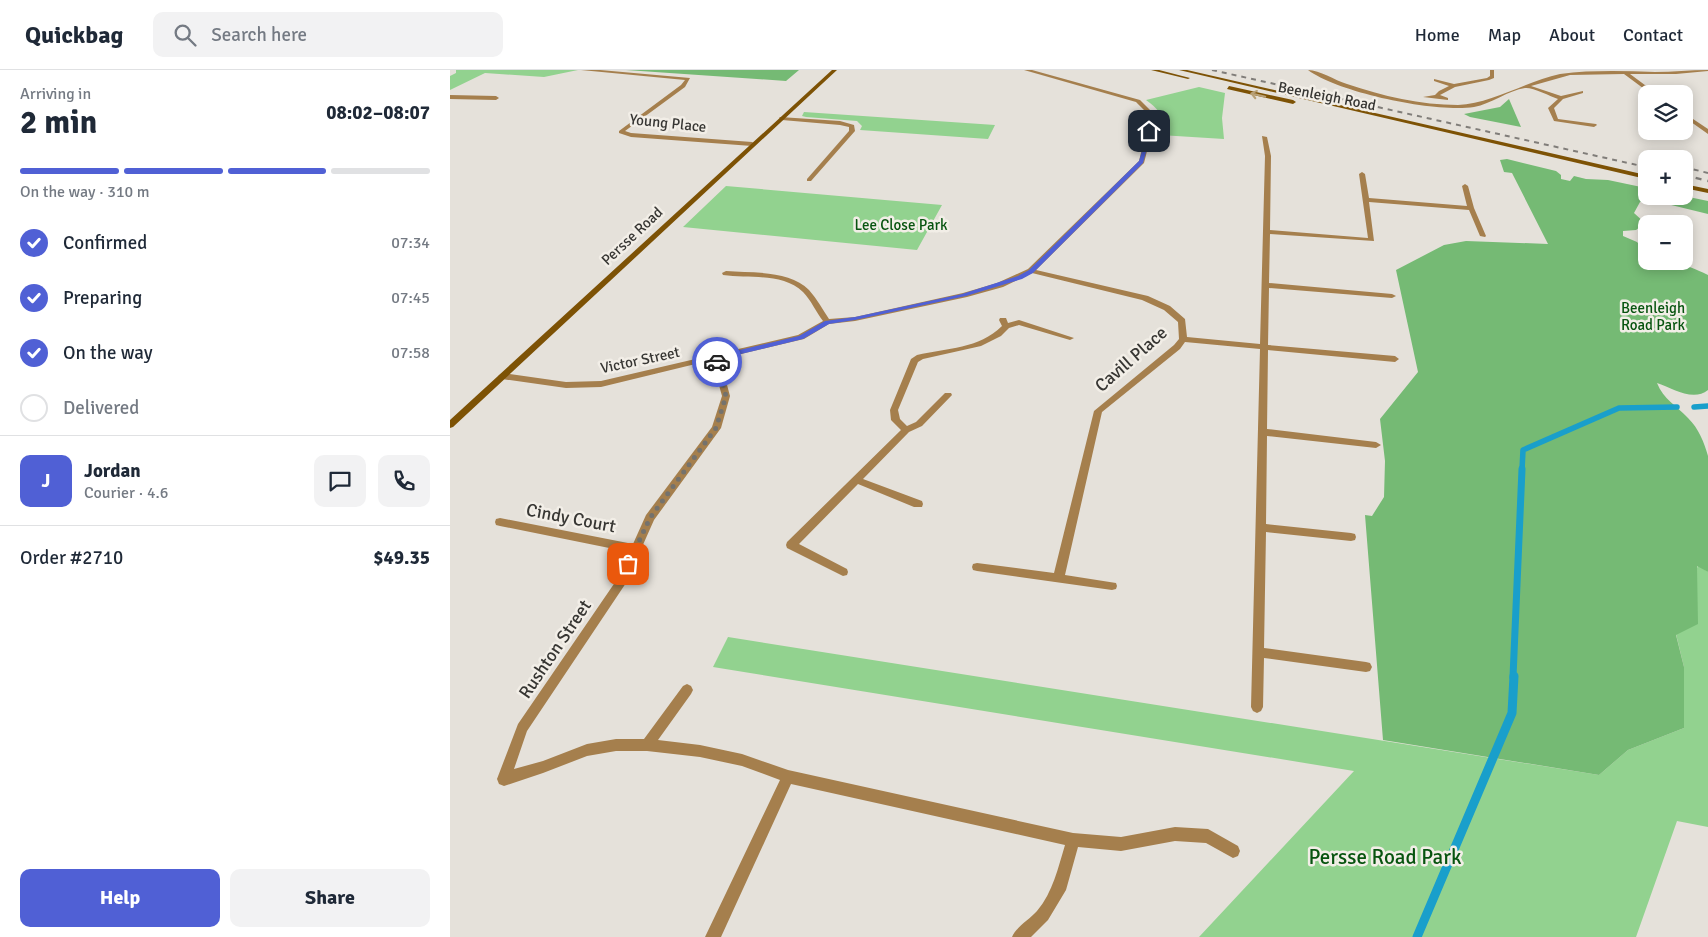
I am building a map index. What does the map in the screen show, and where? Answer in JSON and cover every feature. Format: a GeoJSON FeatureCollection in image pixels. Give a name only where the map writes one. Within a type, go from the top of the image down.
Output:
{"type":"FeatureCollection","features":[{"type":"Feature","properties":{"kind":"main road","name":"Persse Road"},"geometry":{"type":"LineString","coordinates":[[450,425],[752,144],[835,70]]}},
{"type":"Feature","properties":{"kind":"main road","name":"Beenleigh Road"},"geometry":{"type":"LineString","coordinates":[[1155,70],[1269,97],[1409,124],[1638,175]]}},
{"type":"Feature","properties":{"kind":"main road","name":"Beenleigh Road"},"geometry":{"type":"LineString","coordinates":[[1181,70],[1359,109],[1409,124]]}},
{"type":"Feature","properties":{"kind":"main road"},"geometry":{"type":"LineString","coordinates":[[1693,188],[1708,191]]}},
{"type":"Feature","properties":{"kind":"street","name":"Young Place"},"geometry":{"type":"LineString","coordinates":[[583,70],[688,78],[683,86],[621,132],[631,135],[752,144]]}},
{"type":"Feature","properties":{"kind":"street","name":"Victor Street"},"geometry":{"type":"LineString","coordinates":[[502,376],[566,385],[601,384],[801,337],[827,322],[964,295],[1014,280],[1031,271],[1142,162],[1153,116],[1138,102],[1113,93],[1026,70]]}},
{"type":"Feature","properties":{"kind":"street"},"geometry":{"type":"LineString","coordinates":[[1310,70],[1346,86],[1441,106],[1474,105],[1526,86],[1564,75],[1624,72],[1675,73],[1708,70]]}},
{"type":"Feature","properties":{"kind":"street"},"geometry":{"type":"LineString","coordinates":[[1438,96],[1440,92],[1453,86],[1489,79],[1492,77],[1492,70]]}},
{"type":"Feature","properties":{"kind":"street"},"geometry":{"type":"LineString","coordinates":[[1624,72],[1642,85]]}},
{"type":"Feature","properties":{"kind":"street"},"geometry":{"type":"LineString","coordinates":[[1436,80],[1453,86]]}},
{"type":"Feature","properties":{"kind":"street"},"geometry":{"type":"LineString","coordinates":[[1526,86],[1561,98]]}},
{"type":"Feature","properties":{"kind":"street"},"geometry":{"type":"LineString","coordinates":[[1581,92],[1561,98],[1551,108],[1556,120],[1594,124]]}},
{"type":"Feature","properties":{"kind":"street"},"geometry":{"type":"LineString","coordinates":[[1426,96],[1438,96],[1446,99]]}},
{"type":"Feature","properties":{"kind":"street"},"geometry":{"type":"LineString","coordinates":[[450,97],[496,98]]}},
{"type":"Feature","properties":{"kind":"street"},"geometry":{"type":"LineString","coordinates":[[782,118],[840,122],[852,126],[852,131],[809,180]]}},
{"type":"Feature","properties":{"kind":"street"},"geometry":{"type":"LineString","coordinates":[[1693,121],[1708,132]]}},
{"type":"Feature","properties":{"kind":"street"},"geometry":{"type":"LineString","coordinates":[[1257,707],[1268,156],[1264,140],[1276,147]]}},
{"type":"Feature","properties":{"kind":"street"},"geometry":{"type":"LineString","coordinates":[[1266,232],[1372,240],[1362,174]]}},
{"type":"Feature","properties":{"kind":"street"},"geometry":{"type":"LineString","coordinates":[[1465,186],[1471,208],[1483,236]]}},
{"type":"Feature","properties":{"kind":"street"},"geometry":{"type":"LineString","coordinates":[[1366,200],[1471,208]]}},
{"type":"Feature","properties":{"kind":"street","name":"Cavill Place"},"geometry":{"type":"LineString","coordinates":[[1031,271],[1146,298],[1167,308],[1182,321],[1183,339],[1178,347],[1098,411],[1059,577]]}},
{"type":"Feature","properties":{"kind":"street"},"geometry":{"type":"LineString","coordinates":[[726,273],[775,277],[794,282],[805,289],[827,322]]}},
{"type":"Feature","properties":{"kind":"street"},"geometry":{"type":"LineString","coordinates":[[1265,285],[1392,296]]}},
{"type":"Feature","properties":{"kind":"street"},"geometry":{"type":"LineString","coordinates":[[906,430],[896,420],[894,410],[914,361],[920,357],[985,343],[999,335],[1005,323],[1019,322],[1070,338]]}},
{"type":"Feature","properties":{"kind":"street"},"geometry":{"type":"LineString","coordinates":[[1183,339],[1395,359]]}},
{"type":"Feature","properties":{"kind":"street","name":"Rushton Street"},"geometry":{"type":"LineString","coordinates":[[648,745],[616,745],[587,750],[543,767],[504,779],[522,728],[622,580],[650,518],[716,428],[726,396],[716,358]]}},
{"type":"Feature","properties":{"kind":"street"},"geometry":{"type":"LineString","coordinates":[[843,572],[791,545],[906,430],[919,424],[948,395]]}},
{"type":"Feature","properties":{"kind":"street"},"geometry":{"type":"LineString","coordinates":[[1262,432],[1376,445]]}},
{"type":"Feature","properties":{"kind":"street"},"geometry":{"type":"LineString","coordinates":[[857,480],[918,504]]}},
{"type":"Feature","properties":{"kind":"street","name":"Cindy Court"},"geometry":{"type":"LineString","coordinates":[[500,522],[635,549]]}},
{"type":"Feature","properties":{"kind":"street"},"geometry":{"type":"LineString","coordinates":[[1260,527],[1351,538]]}},
{"type":"Feature","properties":{"kind":"street"},"geometry":{"type":"LineString","coordinates":[[977,567],[1059,577],[1112,586]]}},
{"type":"Feature","properties":{"kind":"street"},"geometry":{"type":"LineString","coordinates":[[1258,652],[1366,667]]}},
{"type":"Feature","properties":{"kind":"street"},"geometry":{"type":"LineString","coordinates":[[687,690],[648,745],[742,760],[788,777],[1073,840],[1121,844],[1175,834],[1208,836],[1233,851]]}},
{"type":"Feature","properties":{"kind":"street"},"geometry":{"type":"LineString","coordinates":[[713,937],[788,777]]}},
{"type":"Feature","properties":{"kind":"street"},"geometry":{"type":"LineString","coordinates":[[1020,937],[1043,915],[1061,885],[1073,840]]}},
{"type":"Feature","properties":{"kind":"green space"},"geometry":{"type":"Polygon","coordinates":[[[456,70],[578,70],[544,77],[485,73],[450,90],[450,76],[456,73],[456,70]]]}},
{"type":"Feature","properties":{"kind":"green space"},"geometry":{"type":"Polygon","coordinates":[[[626,70],[799,70],[786,81],[626,70]]]}},
{"type":"Feature","properties":{"kind":"green space"},"geometry":{"type":"Polygon","coordinates":[[[1199,87],[1225,93],[1222,118],[1224,139],[1160,135],[1161,115],[1146,100],[1199,87]]]}},
{"type":"Feature","properties":{"kind":"green space"},"geometry":{"type":"Polygon","coordinates":[[[1509,99],[1521,127],[1470,117],[1464,114],[1500,107],[1509,99]]]}},
{"type":"Feature","properties":{"kind":"green space"},"geometry":{"type":"Polygon","coordinates":[[[804,112],[995,125],[988,139],[860,130],[862,126],[857,121],[806,117],[802,116],[804,112]]]}},
{"type":"Feature","properties":{"kind":"green space","name":"Beenleigh Road Park"},"geometry":{"type":"Polygon","coordinates":[[[1507,159],[1556,171],[1561,175],[1561,179],[1570,181],[1574,176],[1638,186],[1638,205],[1634,213],[1638,217],[1638,228],[1623,231],[1623,236],[1638,243],[1638,270],[1693,270],[1693,268],[1708,275],[1708,390],[1696,395],[1682,393],[1657,383],[1667,398],[1692,422],[1703,441],[1708,456],[1708,572],[1697,566],[1698,624],[1676,635],[1684,667],[1684,728],[1628,750],[1599,775],[1383,740],[1365,515],[1372,516],[1384,497],[1385,461],[1380,419],[1418,372],[1396,270],[1444,245],[1466,241],[1548,244],[1512,173],[1504,172],[1500,160],[1507,159]]]}},
{"type":"Feature","properties":{"kind":"green space","name":"Lee Close Park"},"geometry":{"type":"Polygon","coordinates":[[[726,186],[942,205],[917,250],[683,227],[726,186]]]}},
{"type":"Feature","properties":{"kind":"green space"},"geometry":{"type":"Polygon","coordinates":[[[1693,198],[1708,201],[1708,214],[1671,205],[1693,205],[1693,198]]]}},
{"type":"Feature","properties":{"kind":"green space","name":"Persse Road Park"},"geometry":{"type":"Polygon","coordinates":[[[1698,565],[1708,572],[1708,827],[1677,821],[1636,937],[1199,937],[1354,771],[713,667],[728,637],[1599,775],[1628,750],[1684,728],[1684,667],[1676,634],[1698,565]]]}},
{"type":"Feature","properties":{"kind":"waterway"},"geometry":{"type":"LineString","coordinates":[[1694,407],[1708,406]]}},
{"type":"Feature","properties":{"kind":"waterway"},"geometry":{"type":"LineString","coordinates":[[1522,470],[1523,450],[1619,408],[1677,407]]}},
{"type":"Feature","properties":{"kind":"waterway"},"geometry":{"type":"LineString","coordinates":[[1513,677],[1522,469]]}},
{"type":"Feature","properties":{"kind":"waterway"},"geometry":{"type":"LineString","coordinates":[[1417,937],[1512,713],[1514,676]]}},
{"type":"Feature","properties":{"kind":"railway"},"geometry":{"type":"LineString","coordinates":[[1212,70],[1638,165]]}},
{"type":"Feature","properties":{"kind":"railway"},"geometry":{"type":"LineString","coordinates":[[1693,169],[1708,173]]}},
{"type":"Feature","properties":{"kind":"railway"},"geometry":{"type":"LineString","coordinates":[[1693,177],[1708,181]]}},
{"type":"Feature","properties":{"kind":"way so far"},"geometry":{"type":"LineString","coordinates":[[628,564],[650,518],[716,428],[726,396],[717,362]]}},
{"type":"Feature","properties":{"kind":"route"},"geometry":{"type":"LineString","coordinates":[[717,362],[716,358],[801,337],[827,322],[964,295],[1020,278],[1031,271],[1142,162],[1149,131]]}}]}
